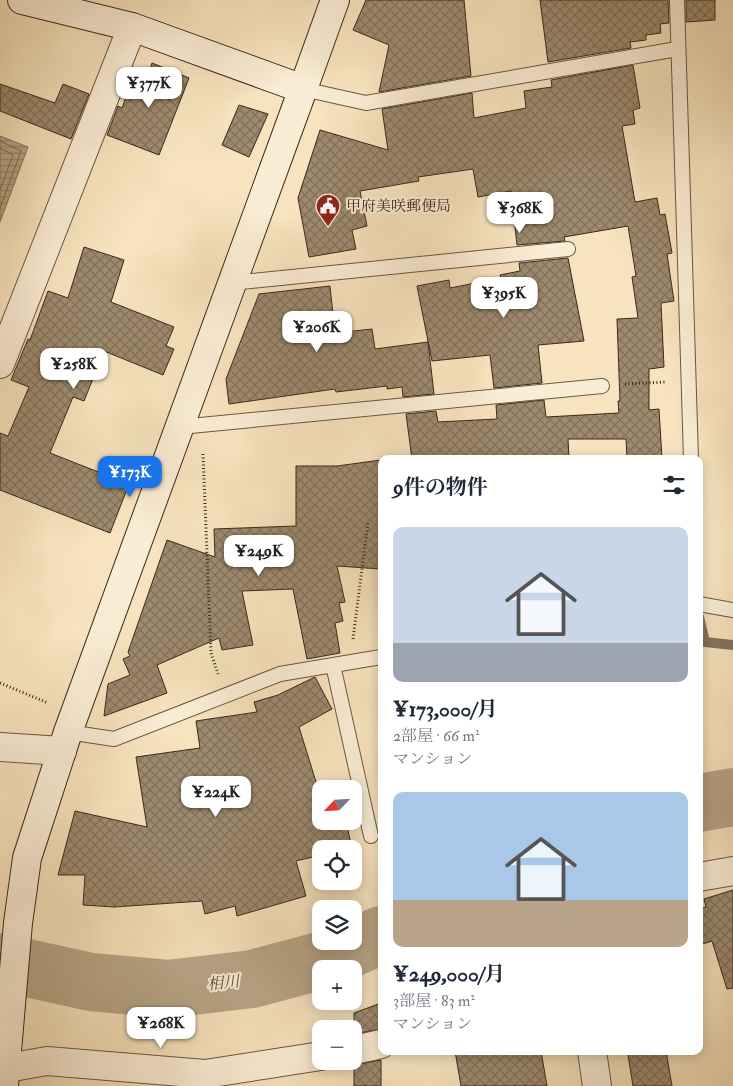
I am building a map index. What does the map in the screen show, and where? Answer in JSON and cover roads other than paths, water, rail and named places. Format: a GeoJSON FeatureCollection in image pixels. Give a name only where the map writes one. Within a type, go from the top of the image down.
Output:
{"type":"FeatureCollection","features":[{"type":"Feature","properties":{"kind":"street"},"geometry":{"type":"LineString","coordinates":[[22,0],[132,27],[303,89]]}},
{"type":"Feature","properties":{"kind":"street"},"geometry":{"type":"LineString","coordinates":[[312,1057],[205,1074],[47,1061],[6,1077],[8,1025],[18,923],[27,858],[68,732],[191,425],[232,283],[335,0]]}},
{"type":"Feature","properties":{"kind":"street"},"geometry":{"type":"LineString","coordinates":[[0,364],[132,27]]}},
{"type":"Feature","properties":{"kind":"street"},"geometry":{"type":"LineString","coordinates":[[0,747],[68,732]]}},
{"type":"Feature","properties":{"kind":"street"},"geometry":{"type":"LineString","coordinates":[[703,876],[733,870]]}},
{"type":"Feature","properties":{"kind":"street"},"geometry":{"type":"LineString","coordinates":[[362,1048],[378,1045]]}},
{"type":"Feature","properties":{"kind":"street"},"geometry":{"type":"LineString","coordinates":[[593,1055],[597,1086]]}},
{"type":"Feature","properties":{"kind":"lane"},"geometry":{"type":"LineString","coordinates":[[677,0],[692,455]]}},
{"type":"Feature","properties":{"kind":"lane"},"geometry":{"type":"LineString","coordinates":[[303,89],[366,103],[678,48]]}},
{"type":"Feature","properties":{"kind":"lane"},"geometry":{"type":"LineString","coordinates":[[232,283],[568,249]]}},
{"type":"Feature","properties":{"kind":"lane"},"geometry":{"type":"LineString","coordinates":[[191,425],[602,386]]}},
{"type":"Feature","properties":{"kind":"lane"},"geometry":{"type":"LineString","coordinates":[[703,605],[733,610]]}},
{"type":"Feature","properties":{"kind":"lane"},"geometry":{"type":"LineString","coordinates":[[68,732],[114,739],[280,674],[378,657]]}},
{"type":"Feature","properties":{"kind":"lane"},"geometry":{"type":"LineString","coordinates":[[334,665],[370,836]]}},
{"type":"Feature","properties":{"kind":"water"},"geometry":{"type":"Polygon","coordinates":[[[0,136],[28,147],[0,222],[0,136]]]}},
{"type":"Feature","properties":{"kind":"waterway"},"geometry":{"type":"LineString","coordinates":[[703,634],[705,642],[733,645]]}},
{"type":"Feature","properties":{"kind":"waterway","name":"相川"},"geometry":{"type":"LineString","coordinates":[[703,802],[733,797]]}},
{"type":"Feature","properties":{"kind":"waterway","name":"相川"},"geometry":{"type":"LineString","coordinates":[[0,962],[91,982],[168,989],[252,979],[327,959],[378,936]]}},
{"type":"Feature","properties":{"kind":"place","name":"甲府美咲郵便局"},"geometry":{"type":"Point","coordinates":[328,227]}}]}
